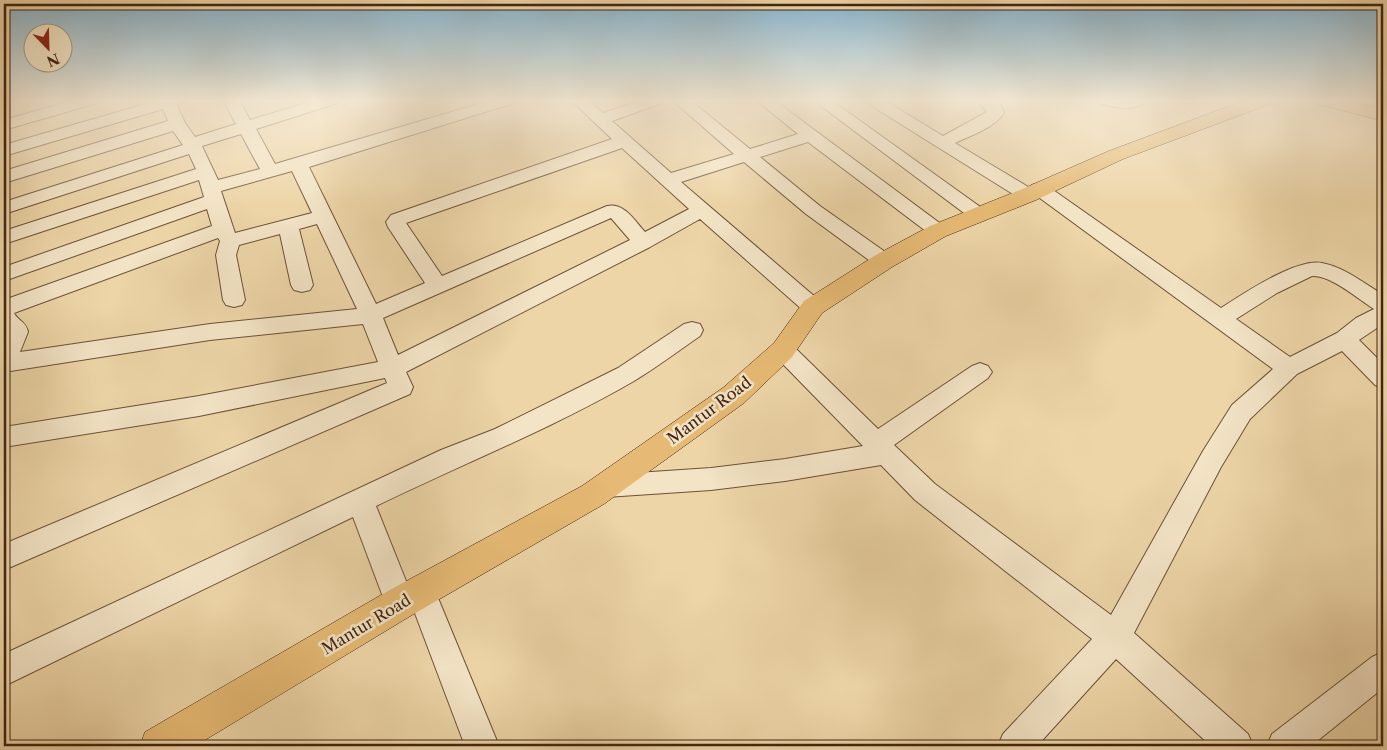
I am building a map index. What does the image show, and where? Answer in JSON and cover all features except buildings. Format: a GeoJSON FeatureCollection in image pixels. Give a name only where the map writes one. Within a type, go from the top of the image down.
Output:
{"type":"FeatureCollection","features":[{"type":"Feature","properties":{"kind":"main road","name":"Mantur Road"},"geometry":{"type":"LineString","coordinates":[[171,743],[410,597],[593,495],[734,395],[783,350],[813,307],[884,261],[938,230],[1033,192],[1116,154],[1168,135]]}},
{"type":"Feature","properties":{"kind":"street"},"geometry":{"type":"LineString","coordinates":[[4,151],[56,135]]}},
{"type":"Feature","properties":{"kind":"street"},"geometry":{"type":"LineString","coordinates":[[4,177],[141,135]]}},
{"type":"Feature","properties":{"kind":"street"},"geometry":{"type":"LineString","coordinates":[[185,135],[193,145],[227,235],[226,255],[234,300]]}},
{"type":"Feature","properties":{"kind":"street"},"geometry":{"type":"LineString","coordinates":[[4,208],[220,135]]}},
{"type":"Feature","properties":{"kind":"street"},"geometry":{"type":"LineString","coordinates":[[250,135],[270,171]]}},
{"type":"Feature","properties":{"kind":"street"},"geometry":{"type":"LineString","coordinates":[[4,238],[300,163],[381,135]]}},
{"type":"Feature","properties":{"kind":"street"},"geometry":{"type":"LineString","coordinates":[[618,135],[813,307]]}},
{"type":"Feature","properties":{"kind":"street"},"geometry":{"type":"LineString","coordinates":[[721,135],[749,155],[813,210],[884,261]]}},
{"type":"Feature","properties":{"kind":"street"},"geometry":{"type":"LineString","coordinates":[[668,180],[812,135],[938,230]]}},
{"type":"Feature","properties":{"kind":"street"},"geometry":{"type":"LineString","coordinates":[[869,135],[978,214]]}},
{"type":"Feature","properties":{"kind":"street"},"geometry":{"type":"LineString","coordinates":[[932,135],[1033,192],[1220,318],[1289,368]]}},
{"type":"Feature","properties":{"kind":"street"},"geometry":{"type":"LineString","coordinates":[[944,142],[959,135]]}},
{"type":"Feature","properties":{"kind":"street"},"geometry":{"type":"LineString","coordinates":[[438,286],[398,227],[396,222],[398,219],[624,140]]}},
{"type":"Feature","properties":{"kind":"street"},"geometry":{"type":"LineString","coordinates":[[4,557],[401,387],[371,315],[300,170],[300,163]]}},
{"type":"Feature","properties":{"kind":"street"},"geometry":{"type":"LineString","coordinates":[[4,274],[210,187]]}},
{"type":"Feature","properties":{"kind":"street"},"geometry":{"type":"LineString","coordinates":[[4,362],[210,332],[371,315],[614,210],[643,242]]}},
{"type":"Feature","properties":{"kind":"street"},"geometry":{"type":"LineString","coordinates":[[4,437],[199,406],[392,368],[643,242],[702,210]]}},
{"type":"Feature","properties":{"kind":"street"},"geometry":{"type":"LineString","coordinates":[[4,362],[17,332],[16,327],[6,318],[227,235],[288,226],[322,216]]}},
{"type":"Feature","properties":{"kind":"street"},"geometry":{"type":"LineString","coordinates":[[288,226],[302,285]]}},
{"type":"Feature","properties":{"kind":"street"},"geometry":{"type":"LineString","coordinates":[[1220,318],[1288,279],[1305,271],[1317,269],[1329,272],[1383,305]]}},
{"type":"Feature","properties":{"kind":"street"},"geometry":{"type":"LineString","coordinates":[[1015,746],[1115,637],[1212,459],[1241,412],[1289,368],[1344,339],[1364,324],[1383,314]]}},
{"type":"Feature","properties":{"kind":"street"},"geometry":{"type":"LineString","coordinates":[[4,670],[450,458],[504,436],[626,374],[692,330]]}},
{"type":"Feature","properties":{"kind":"street"},"geometry":{"type":"LineString","coordinates":[[1344,339],[1383,379]]}},
{"type":"Feature","properties":{"kind":"street"},"geometry":{"type":"LineString","coordinates":[[783,350],[925,492],[1115,637],[1236,746]]}},
{"type":"Feature","properties":{"kind":"street"},"geometry":{"type":"LineString","coordinates":[[606,486],[711,479],[785,470],[882,448],[980,372]]}},
{"type":"Feature","properties":{"kind":"street"},"geometry":{"type":"LineString","coordinates":[[360,501],[410,597],[482,746]]}},
{"type":"Feature","properties":{"kind":"street"},"geometry":{"type":"LineString","coordinates":[[1284,746],[1383,668]]}}]}
